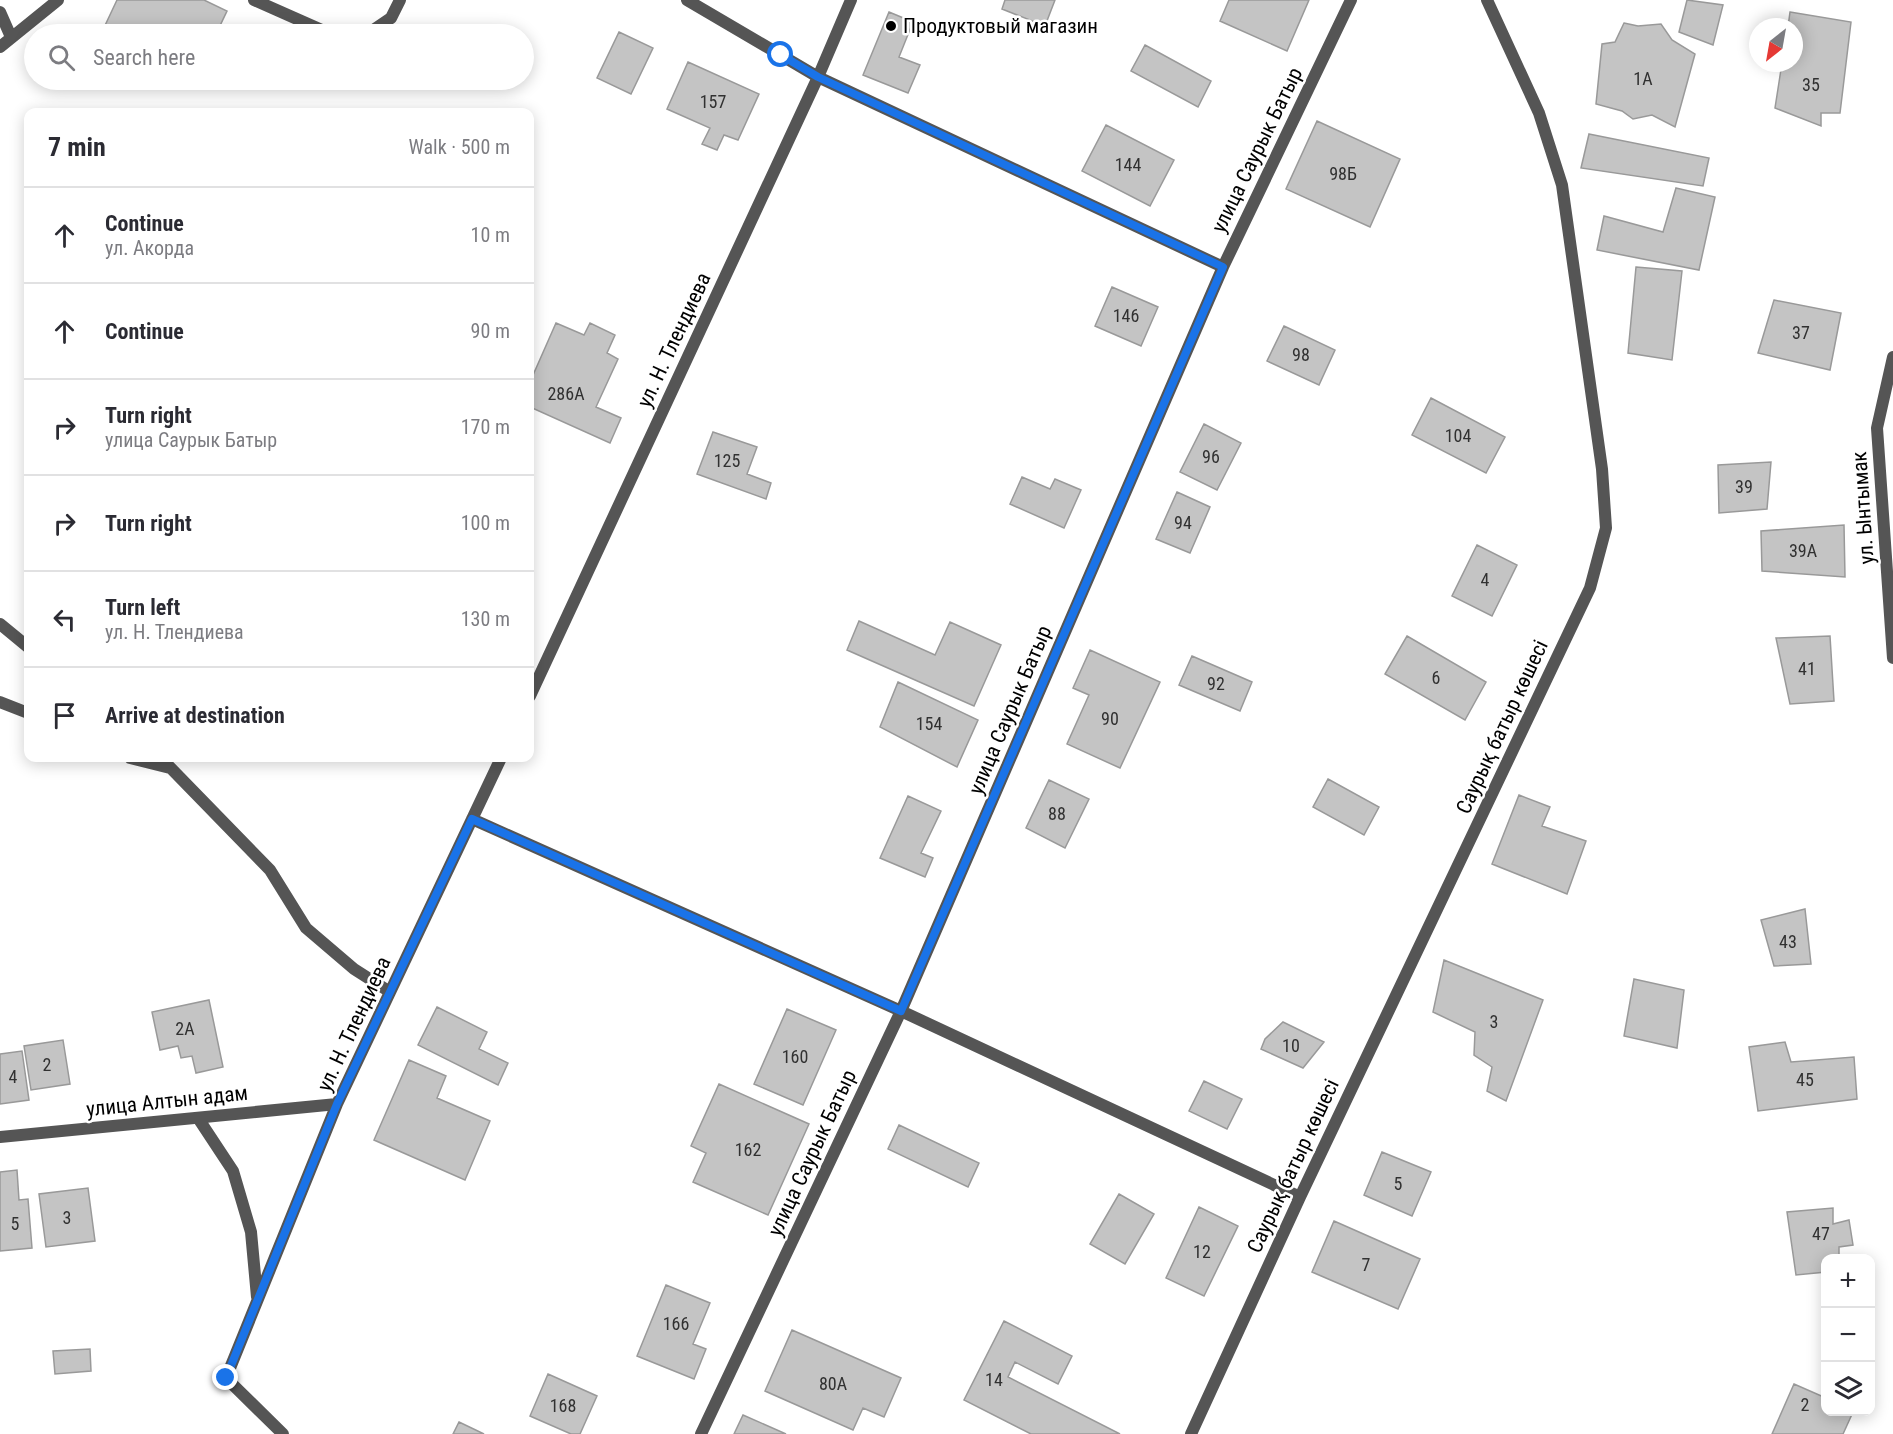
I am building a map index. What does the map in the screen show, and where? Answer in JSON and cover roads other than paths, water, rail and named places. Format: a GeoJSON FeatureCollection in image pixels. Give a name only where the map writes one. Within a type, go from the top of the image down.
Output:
{"type":"FeatureCollection","features":[{"type":"Feature","properties":{"kind":"street"},"geometry":{"type":"LineString","coordinates":[[27,24],[58,0]]}},
{"type":"Feature","properties":{"kind":"street"},"geometry":{"type":"LineString","coordinates":[[254,0],[306,24]]}},
{"type":"Feature","properties":{"kind":"street"},"geometry":{"type":"LineString","coordinates":[[382,24],[391,18],[400,0]]}},
{"type":"Feature","properties":{"kind":"street"},"geometry":{"type":"LineString","coordinates":[[687,0],[818,77],[1223,267]]}},
{"type":"Feature","properties":{"kind":"street","name":"ул. Н. Тлендиева"},"geometry":{"type":"LineString","coordinates":[[534,687],[818,77],[851,0]]}},
{"type":"Feature","properties":{"kind":"street","name":"улица Саурык Батыр"},"geometry":{"type":"LineString","coordinates":[[701,1434],[901,1011],[1223,267],[1351,0]]}},
{"type":"Feature","properties":{"kind":"street","name":"Саурық батыр көшесі"},"geometry":{"type":"LineString","coordinates":[[1191,1434],[1300,1197],[1590,588],[1606,528],[1602,469],[1562,184],[1539,113],[1487,0]]}},
{"type":"Feature","properties":{"kind":"street"},"geometry":{"type":"LineString","coordinates":[[0,12],[11,36]]}},
{"type":"Feature","properties":{"kind":"street"},"geometry":{"type":"LineString","coordinates":[[0,47],[24,26]]}},
{"type":"Feature","properties":{"kind":"street","name":"ул. Ынтымак"},"geometry":{"type":"LineString","coordinates":[[1893,357],[1877,428],[1893,658]]}},
{"type":"Feature","properties":{"kind":"street"},"geometry":{"type":"LineString","coordinates":[[0,624],[24,643]]}},
{"type":"Feature","properties":{"kind":"street"},"geometry":{"type":"LineString","coordinates":[[0,702],[24,711]]}},
{"type":"Feature","properties":{"kind":"street"},"geometry":{"type":"LineString","coordinates":[[145,762],[172,769]]}},
{"type":"Feature","properties":{"kind":"street"},"geometry":{"type":"LineString","coordinates":[[165,762],[270,870],[306,928],[354,969],[390,992]]}},
{"type":"Feature","properties":{"kind":"street","name":"ул. Н. Тлендиева"},"geometry":{"type":"LineString","coordinates":[[283,1434],[226,1378],[337,1104],[499,762]]}},
{"type":"Feature","properties":{"kind":"street"},"geometry":{"type":"LineString","coordinates":[[472,819],[901,1011],[1300,1197]]}},
{"type":"Feature","properties":{"kind":"street","name":"улица Алтын адам"},"geometry":{"type":"LineString","coordinates":[[0,1137],[337,1104]]}},
{"type":"Feature","properties":{"kind":"street"},"geometry":{"type":"LineString","coordinates":[[198,1118],[233,1171],[250,1232],[257,1301]]}},
{"type":"Feature","properties":{"kind":"place","name":"Продуктовый магазин"},"geometry":{"type":"Point","coordinates":[891,26]}}]}
